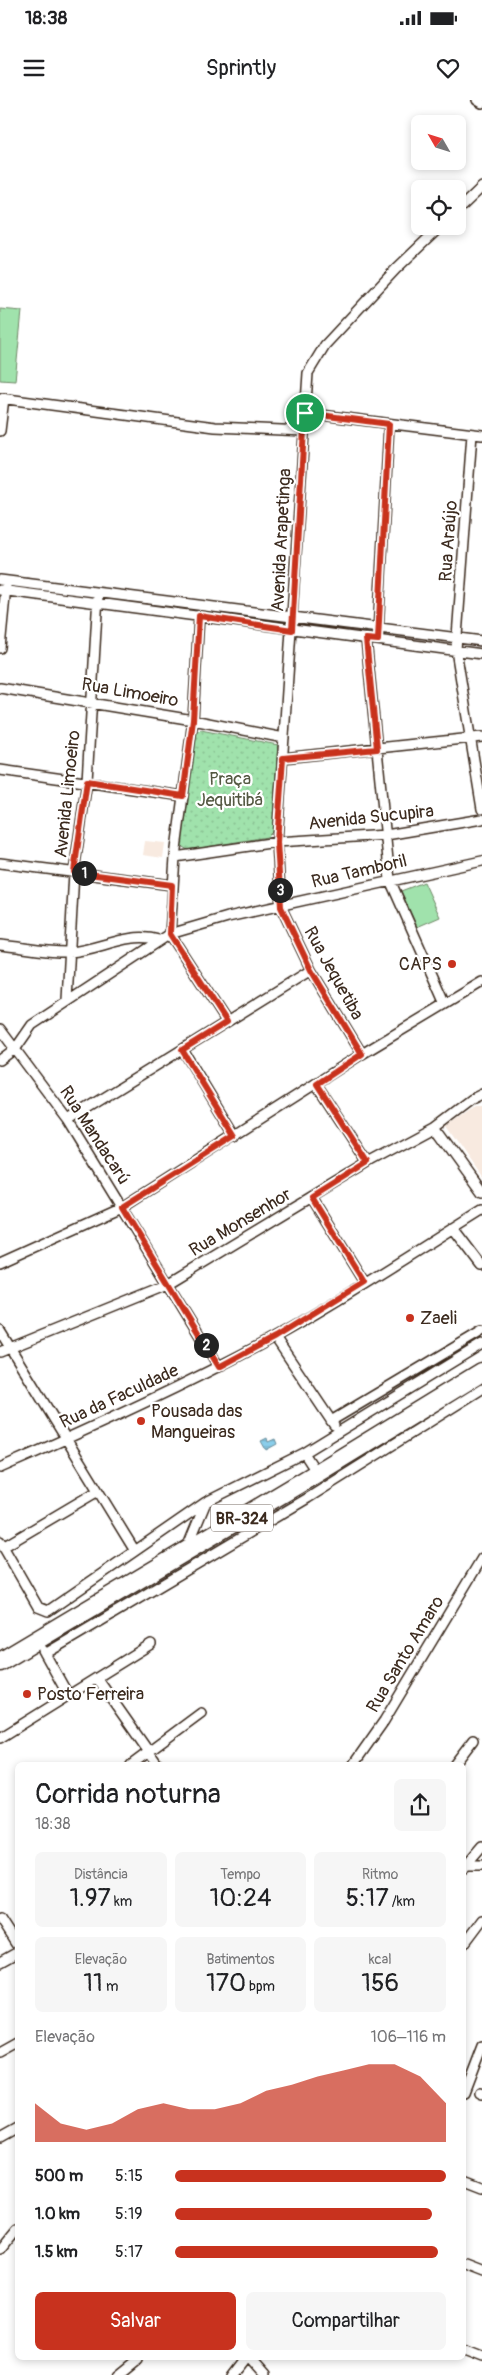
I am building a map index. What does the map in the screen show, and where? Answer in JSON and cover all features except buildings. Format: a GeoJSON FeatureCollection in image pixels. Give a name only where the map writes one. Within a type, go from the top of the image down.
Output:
{"type":"FeatureCollection","features":[{"type":"Feature","properties":{"kind":"highway","name":"BR-324"},"geometry":{"type":"LineString","coordinates":[[0,1662],[41,1647],[186,1550],[317,1474],[482,1372]]}},
{"type":"Feature","properties":{"kind":"street"},"geometry":{"type":"LineString","coordinates":[[477,100],[482,103]]}},
{"type":"Feature","properties":{"kind":"street"},"geometry":{"type":"LineString","coordinates":[[466,203],[480,192]]}},
{"type":"Feature","properties":{"kind":"street","name":"Avenida Arapetinga"},"geometry":{"type":"LineString","coordinates":[[281,907],[277,842],[308,373],[315,359],[325,346],[396,269],[432,235]]}},
{"type":"Feature","properties":{"kind":"street"},"geometry":{"type":"LineString","coordinates":[[0,431],[2,398],[215,427],[304,431]]}},
{"type":"Feature","properties":{"kind":"street"},"geometry":{"type":"LineString","coordinates":[[305,413],[482,435]]}},
{"type":"Feature","properties":{"kind":"street"},"geometry":{"type":"LineString","coordinates":[[378,640],[389,424]]}},
{"type":"Feature","properties":{"kind":"street","name":"Rua Araújo"},"geometry":{"type":"LineString","coordinates":[[472,434],[456,650],[469,739],[482,809]]}},
{"type":"Feature","properties":{"kind":"street"},"geometry":{"type":"LineString","coordinates":[[3,585],[99,592],[482,641]]}},
{"type":"Feature","properties":{"kind":"street"},"geometry":{"type":"LineString","coordinates":[[3,585],[98,603],[482,654]]}},
{"type":"Feature","properties":{"kind":"street"},"geometry":{"type":"LineString","coordinates":[[0,648],[3,585]]}},
{"type":"Feature","properties":{"kind":"street","name":"Avenida Limoeiro"},"geometry":{"type":"LineString","coordinates":[[67,1000],[74,872],[87,781],[99,592]]}},
{"type":"Feature","properties":{"kind":"street"},"geometry":{"type":"LineString","coordinates":[[199,616],[193,720],[174,857],[170,934],[227,1022]]}},
{"type":"Feature","properties":{"kind":"street"},"geometry":{"type":"LineString","coordinates":[[366,639],[390,880],[445,1004]]}},
{"type":"Feature","properties":{"kind":"street","name":"Rua Limoeiro"},"geometry":{"type":"LineString","coordinates":[[0,688],[92,702],[284,738]]}},
{"type":"Feature","properties":{"kind":"street"},"geometry":{"type":"LineString","coordinates":[[283,758],[482,737]]}},
{"type":"Feature","properties":{"kind":"street"},"geometry":{"type":"LineString","coordinates":[[0,770],[183,796]]}},
{"type":"Feature","properties":{"kind":"street","name":"Avenida Sucupira"},"geometry":{"type":"LineString","coordinates":[[174,857],[277,842],[386,835],[482,819]]}},
{"type":"Feature","properties":{"kind":"street","name":"Rua Tamboril"},"geometry":{"type":"LineString","coordinates":[[0,1060],[16,1048],[32,1025],[67,1000],[170,934],[228,917],[281,907],[482,860]]}},
{"type":"Feature","properties":{"kind":"street"},"geometry":{"type":"LineString","coordinates":[[0,863],[172,885]]}},
{"type":"Feature","properties":{"kind":"street","name":"Rua Jequetiba"},"geometry":{"type":"LineString","coordinates":[[281,907],[311,970],[362,1054]]}},
{"type":"Feature","properties":{"kind":"street"},"geometry":{"type":"LineString","coordinates":[[0,945],[70,952],[135,937],[149,937],[159,940]]}},
{"type":"Feature","properties":{"kind":"street"},"geometry":{"type":"LineString","coordinates":[[68,1120],[311,970]]}},
{"type":"Feature","properties":{"kind":"street"},"geometry":{"type":"LineString","coordinates":[[0,1262],[122,1207],[362,1054],[482,982]]}},
{"type":"Feature","properties":{"kind":"street","name":"Rua Mandacarú"},"geometry":{"type":"LineString","coordinates":[[0,1029],[68,1120],[219,1367]]}},
{"type":"Feature","properties":{"kind":"street"},"geometry":{"type":"LineString","coordinates":[[182,1050],[235,1136]]}},
{"type":"Feature","properties":{"kind":"street"},"geometry":{"type":"LineString","coordinates":[[317,1084],[368,1163]]}},
{"type":"Feature","properties":{"kind":"street","name":"Rua Monsenhor"},"geometry":{"type":"LineString","coordinates":[[0,1352],[168,1284],[368,1163],[435,1126],[482,1094]]}},
{"type":"Feature","properties":{"kind":"street"},"geometry":{"type":"LineString","coordinates":[[435,1126],[482,1192]]}},
{"type":"Feature","properties":{"kind":"street"},"geometry":{"type":"LineString","coordinates":[[312,1198],[364,1282]]}},
{"type":"Feature","properties":{"kind":"street","name":"Rua da Faculdade"},"geometry":{"type":"LineString","coordinates":[[0,1468],[67,1439],[219,1367],[275,1337],[482,1210]]}},
{"type":"Feature","properties":{"kind":"street"},"geometry":{"type":"LineString","coordinates":[[453,1228],[482,1266]]}},
{"type":"Feature","properties":{"kind":"street"},"geometry":{"type":"LineString","coordinates":[[0,1331],[135,1551]]}},
{"type":"Feature","properties":{"kind":"street"},"geometry":{"type":"LineString","coordinates":[[331,1421],[482,1331]]}},
{"type":"Feature","properties":{"kind":"street"},"geometry":{"type":"LineString","coordinates":[[275,1337],[338,1432]]}},
{"type":"Feature","properties":{"kind":"street"},"geometry":{"type":"LineString","coordinates":[[98,1491],[2,1544],[38,1607],[48,1611],[206,1502],[304,1453],[482,1344]]}},
{"type":"Feature","properties":{"kind":"street"},"geometry":{"type":"LineString","coordinates":[[68,1695],[41,1647],[308,1498],[482,1389]]}},
{"type":"Feature","properties":{"kind":"street"},"geometry":{"type":"LineString","coordinates":[[304,1453],[317,1474]]}},
{"type":"Feature","properties":{"kind":"street"},"geometry":{"type":"LineString","coordinates":[[186,1550],[206,1502]]}},
{"type":"Feature","properties":{"kind":"street","name":"Rua Santo Amaro"},"geometry":{"type":"LineString","coordinates":[[355,1762],[384,1722],[482,1558]]}},
{"type":"Feature","properties":{"kind":"street"},"geometry":{"type":"LineString","coordinates":[[0,1738],[151,1644]]}},
{"type":"Feature","properties":{"kind":"street"},"geometry":{"type":"LineString","coordinates":[[97,1678],[156,1762]]}},
{"type":"Feature","properties":{"kind":"street"},"geometry":{"type":"LineString","coordinates":[[135,1762],[201,1713]]}},
{"type":"Feature","properties":{"kind":"street"},"geometry":{"type":"LineString","coordinates":[[456,1762],[473,1740]]}},
{"type":"Feature","properties":{"kind":"street"},"geometry":{"type":"LineString","coordinates":[[466,1864],[482,1847]]}},
{"type":"Feature","properties":{"kind":"street"},"geometry":{"type":"LineString","coordinates":[[466,1866],[482,1866]]}},
{"type":"Feature","properties":{"kind":"street"},"geometry":{"type":"LineString","coordinates":[[0,1919],[15,1942]]}},
{"type":"Feature","properties":{"kind":"street"},"geometry":{"type":"LineString","coordinates":[[466,1941],[482,1920]]}},
{"type":"Feature","properties":{"kind":"street"},"geometry":{"type":"LineString","coordinates":[[0,1962],[15,1954]]}},
{"type":"Feature","properties":{"kind":"street"},"geometry":{"type":"LineString","coordinates":[[0,2053],[15,2045]]}},
{"type":"Feature","properties":{"kind":"street"},"geometry":{"type":"LineString","coordinates":[[466,2079],[482,2045]]}},
{"type":"Feature","properties":{"kind":"street"},"geometry":{"type":"LineString","coordinates":[[0,2138],[15,2130]]}},
{"type":"Feature","properties":{"kind":"street"},"geometry":{"type":"LineString","coordinates":[[466,2181],[482,2187]]}},
{"type":"Feature","properties":{"kind":"street"},"geometry":{"type":"LineString","coordinates":[[0,2250],[15,2232]]}},
{"type":"Feature","properties":{"kind":"street"},"geometry":{"type":"LineString","coordinates":[[466,2266],[482,2272]]}},
{"type":"Feature","properties":{"kind":"street"},"geometry":{"type":"LineString","coordinates":[[466,2351],[482,2357]]}},
{"type":"Feature","properties":{"kind":"street"},"geometry":{"type":"LineString","coordinates":[[122,2374],[136,2360]]}},
{"type":"Feature","properties":{"kind":"street"},"geometry":{"type":"LineString","coordinates":[[231,2375],[242,2360]]}},
{"type":"Feature","properties":{"kind":"street"},"geometry":{"type":"LineString","coordinates":[[250,2360],[263,2375]]}},
{"type":"Feature","properties":{"kind":"shaded area"},"geometry":{"type":"Polygon","coordinates":[[[145,841],[165,843],[163,858],[143,855],[145,841]]]}},
{"type":"Feature","properties":{"kind":"shaded area"},"geometry":{"type":"Polygon","coordinates":[[[474,1107],[482,1107],[482,1178],[446,1126],[474,1107]]]}},
{"type":"Feature","properties":{"kind":"green space"},"geometry":{"type":"Polygon","coordinates":[[[0,309],[22,311],[15,381],[0,380],[0,309]]]}},
{"type":"Feature","properties":{"kind":"green space","name":"Praça Jequitibá"},"geometry":{"type":"Polygon","coordinates":[[[201,730],[278,745],[272,832],[267,837],[188,850],[181,846],[194,732],[201,730]]]}},
{"type":"Feature","properties":{"kind":"green space"},"geometry":{"type":"Polygon","coordinates":[[[424,882],[440,917],[417,927],[401,891],[424,882]]]}},
{"type":"Feature","properties":{"kind":"water"},"geometry":{"type":"Polygon","coordinates":[[[267,1438],[268,1442],[275,1439],[277,1444],[266,1450],[261,1441],[267,1438]]]}},
{"type":"Feature","properties":{"kind":"place","name":"CAPS"},"geometry":{"type":"Point","coordinates":[452,964]}},
{"type":"Feature","properties":{"kind":"place","name":"Zaeli"},"geometry":{"type":"Point","coordinates":[410,1318]}},
{"type":"Feature","properties":{"kind":"place","name":"Pousada das Mangueiras"},"geometry":{"type":"Point","coordinates":[141,1421]}},
{"type":"Feature","properties":{"kind":"place","name":"Posto Ferreira"},"geometry":{"type":"Point","coordinates":[27,1694]}},
{"type":"Feature","properties":{"kind":"route"},"geometry":{"type":"LineString","coordinates":[[305,413],[389,424],[378,640],[366,639],[377,749],[283,758],[277,842],[281,907],[311,970],[362,1054],[317,1084],[368,1163],[312,1198],[364,1282],[275,1337],[219,1367],[122,1207],[235,1136],[182,1050],[227,1022],[170,934],[172,885],[74,872],[87,781],[183,796],[193,720],[199,616],[292,630],[305,413]]}}]}
